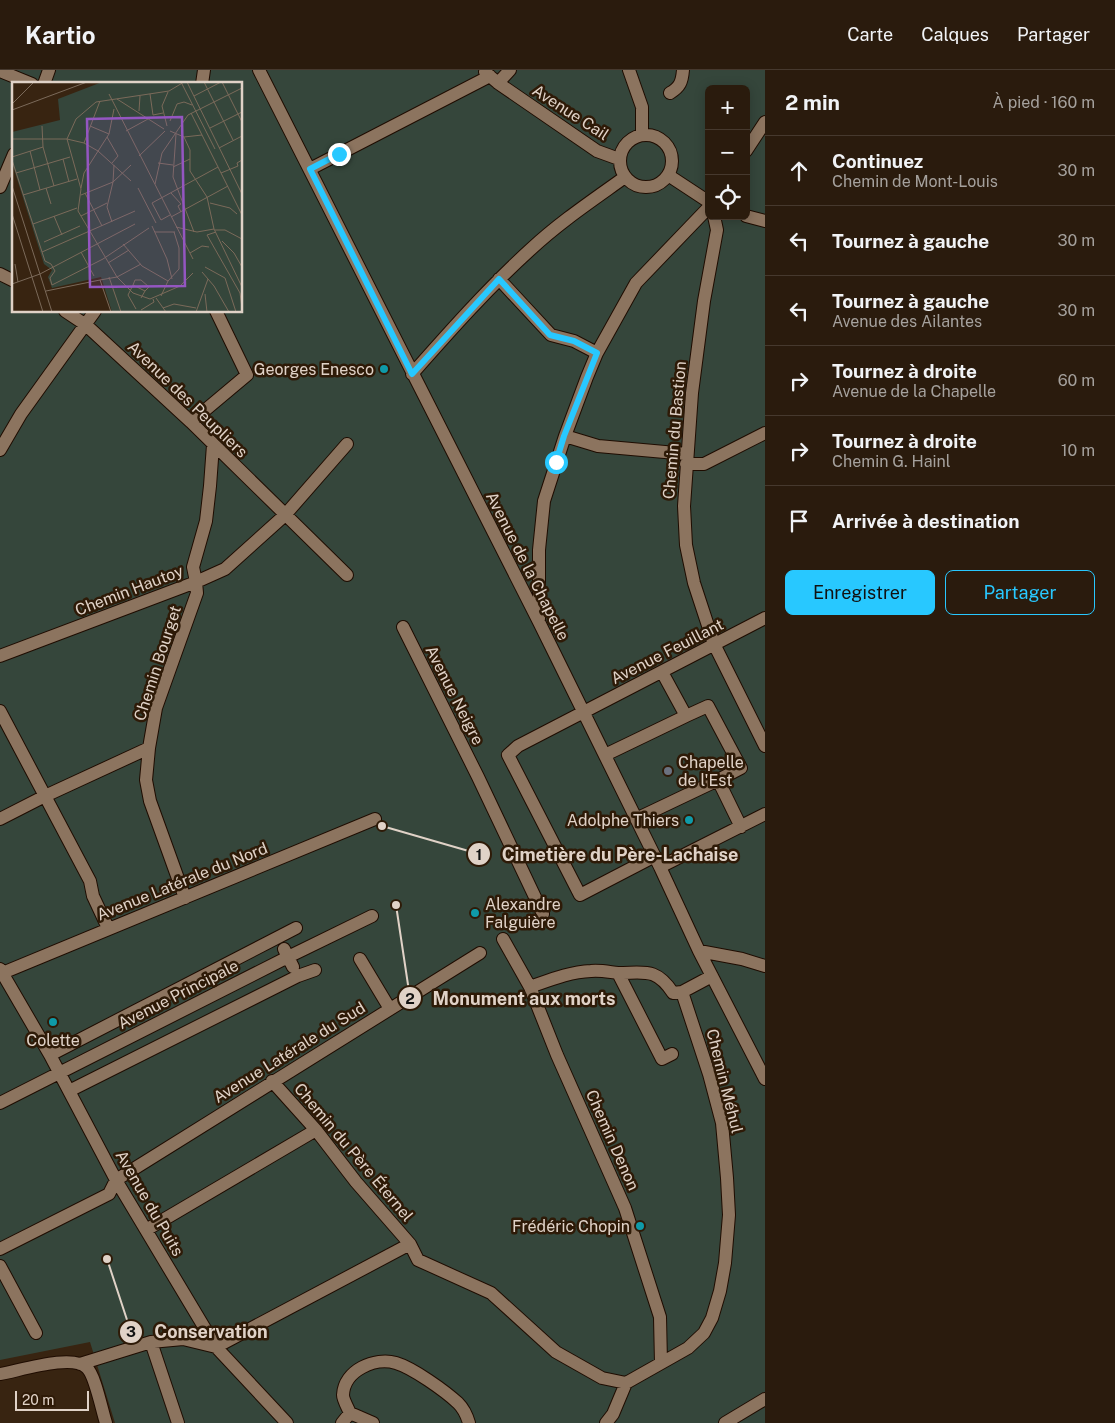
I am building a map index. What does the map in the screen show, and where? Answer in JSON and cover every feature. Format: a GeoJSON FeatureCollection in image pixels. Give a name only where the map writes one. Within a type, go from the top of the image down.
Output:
{"type":"FeatureCollection","features":[{"type":"Feature","properties":{"kind":"street"},"geometry":{"type":"LineString","coordinates":[[45,82],[49,70]]}},
{"type":"Feature","properties":{"kind":"street","name":"Avenue de la Chapelle"},"geometry":{"type":"LineString","coordinates":[[259,70],[539,622],[699,951],[765,1078]]}},
{"type":"Feature","properties":{"kind":"street"},"geometry":{"type":"LineString","coordinates":[[310,169],[491,76],[510,70]]}},
{"type":"Feature","properties":{"kind":"street"},"geometry":{"type":"LineString","coordinates":[[629,70],[642,107],[642,135]]}},
{"type":"Feature","properties":{"kind":"street"},"geometry":{"type":"LineString","coordinates":[[670,94],[678,88],[684,70]]}},
{"type":"Feature","properties":{"kind":"street"},"geometry":{"type":"LineString","coordinates":[[0,71],[27,82]]}},
{"type":"Feature","properties":{"kind":"street","name":"Avenue Cail"},"geometry":{"type":"LineString","coordinates":[[491,76],[597,151],[619,159]]}},
{"type":"Feature","properties":{"kind":"street"},"geometry":{"type":"LineString","coordinates":[[750,146],[765,122]]}},
{"type":"Feature","properties":{"kind":"street"},"geometry":{"type":"LineString","coordinates":[[642,135],[658,138],[666,144],[672,159],[671,170],[668,175],[657,185],[647,187],[637,186],[625,178],[619,159],[625,145],[633,138],[642,135]]}},
{"type":"Feature","properties":{"kind":"street"},"geometry":{"type":"LineString","coordinates":[[0,187],[12,159]]}},
{"type":"Feature","properties":{"kind":"street"},"geometry":{"type":"LineString","coordinates":[[668,175],[705,199]]}},
{"type":"Feature","properties":{"kind":"street"},"geometry":{"type":"LineString","coordinates":[[412,374],[499,279],[531,248],[625,178]]}},
{"type":"Feature","properties":{"kind":"street"},"geometry":{"type":"LineString","coordinates":[[539,622],[540,550],[544,501],[564,436],[597,353],[636,283],[705,211]]}},
{"type":"Feature","properties":{"kind":"street"},"geometry":{"type":"LineString","coordinates":[[750,217],[765,221]]}},
{"type":"Feature","properties":{"kind":"street","name":"Chemin du Bastion"},"geometry":{"type":"LineString","coordinates":[[715,220],[717,230],[704,301],[692,393],[684,506],[686,545],[694,583],[714,644],[765,746]]}},
{"type":"Feature","properties":{"kind":"street"},"geometry":{"type":"LineString","coordinates":[[0,274],[12,280]]}},
{"type":"Feature","properties":{"kind":"street"},"geometry":{"type":"LineString","coordinates":[[499,279],[550,335],[574,341],[597,353]]}},
{"type":"Feature","properties":{"kind":"street","name":"Avenue des Peupliers"},"geometry":{"type":"LineString","coordinates":[[66,312],[86,325],[191,422],[285,516]]}},
{"type":"Feature","properties":{"kind":"street"},"geometry":{"type":"LineString","coordinates":[[0,450],[21,414],[94,312]]}},
{"type":"Feature","properties":{"kind":"street"},"geometry":{"type":"LineString","coordinates":[[191,422],[247,374],[216,312]]}},
{"type":"Feature","properties":{"kind":"street"},"geometry":{"type":"LineString","coordinates":[[564,436],[598,446],[687,459],[704,464],[765,434]]}},
{"type":"Feature","properties":{"kind":"street"},"geometry":{"type":"LineString","coordinates":[[196,582],[225,569],[285,516],[348,444]]}},
{"type":"Feature","properties":{"kind":"street","name":"Chemin Hautoy"},"geometry":{"type":"LineString","coordinates":[[0,656],[196,582],[193,567],[206,521],[212,445]]}},
{"type":"Feature","properties":{"kind":"street"},"geometry":{"type":"LineString","coordinates":[[285,516],[347,575]]}},
{"type":"Feature","properties":{"kind":"street","name":"Chemin Bourget"},"geometry":{"type":"LineString","coordinates":[[185,898],[150,801],[146,780],[156,708],[197,593],[196,582]]}},
{"type":"Feature","properties":{"kind":"street","name":"Avenue Feuillant"},"geometry":{"type":"LineString","coordinates":[[583,712],[765,618]]}},
{"type":"Feature","properties":{"kind":"street","name":"Avenue Neigre"},"geometry":{"type":"LineString","coordinates":[[403,627],[478,777],[543,914]]}},
{"type":"Feature","properties":{"kind":"street"},"geometry":{"type":"LineString","coordinates":[[662,672],[686,716]]}},
{"type":"Feature","properties":{"kind":"street"},"geometry":{"type":"LineString","coordinates":[[605,755],[708,706],[741,768],[636,820]]}},
{"type":"Feature","properties":{"kind":"street"},"geometry":{"type":"LineString","coordinates":[[0,710],[90,881],[93,896],[108,928]]}},
{"type":"Feature","properties":{"kind":"street"},"geometry":{"type":"LineString","coordinates":[[583,712],[518,746],[508,755],[580,895],[741,827],[765,814]]}},
{"type":"Feature","properties":{"kind":"street"},"geometry":{"type":"LineString","coordinates":[[0,819],[149,748]]}},
{"type":"Feature","properties":{"kind":"street"},"geometry":{"type":"LineString","coordinates":[[718,780],[741,827]]}},
{"type":"Feature","properties":{"kind":"street","name":"Avenue Latérale du Nord"},"geometry":{"type":"LineString","coordinates":[[1,972],[375,819]]}},
{"type":"Feature","properties":{"kind":"street","name":"Avenue Principale"},"geometry":{"type":"LineString","coordinates":[[0,1104],[372,916]]}},
{"type":"Feature","properties":{"kind":"street","name":"Avenue Principale"},"geometry":{"type":"LineString","coordinates":[[69,1091],[288,957],[296,928]]}},
{"type":"Feature","properties":{"kind":"street","name":"Chemin Denon"},"geometry":{"type":"LineString","coordinates":[[503,939],[530,987],[557,1056],[625,1208],[660,1317],[661,1363]]}},
{"type":"Feature","properties":{"kind":"street"},"geometry":{"type":"LineString","coordinates":[[699,951],[742,959],[765,966]]}},
{"type":"Feature","properties":{"kind":"street","name":"Avenue Latérale du Sud"},"geometry":{"type":"LineString","coordinates":[[0,1249],[109,1194],[116,1180],[480,952]]}},
{"type":"Feature","properties":{"kind":"street","name":"Avenue Principale"},"geometry":{"type":"LineString","coordinates":[[50,1055],[288,957],[315,970]]}},
{"type":"Feature","properties":{"kind":"street"},"geometry":{"type":"LineString","coordinates":[[360,960],[390,1008]]}},
{"type":"Feature","properties":{"kind":"street"},"geometry":{"type":"LineString","coordinates":[[530,987],[566,975],[591,970],[618,973],[647,972],[660,978],[673,993],[682,992],[712,976]]}},
{"type":"Feature","properties":{"kind":"street","name":"Avenue du Puits"},"geometry":{"type":"LineString","coordinates":[[1,972],[50,1055],[116,1180],[216,1347],[287,1423]]}},
{"type":"Feature","properties":{"kind":"street"},"geometry":{"type":"LineString","coordinates":[[618,973],[662,1058],[672,1054]]}},
{"type":"Feature","properties":{"kind":"street","name":"Chemin Méhul"},"geometry":{"type":"LineString","coordinates":[[626,1383],[688,1348],[704,1333],[712,1318],[720,1291],[725,1263],[729,1215],[728,1178],[722,1123],[710,1074],[682,992]]}},
{"type":"Feature","properties":{"kind":"street","name":"Chemin du Père Éternel"},"geometry":{"type":"LineString","coordinates":[[272,1081],[316,1130],[356,1182],[410,1244],[418,1260],[491,1293],[556,1352],[602,1378],[626,1383]]}},
{"type":"Feature","properties":{"kind":"street"},"geometry":{"type":"LineString","coordinates":[[146,1230],[316,1130]]}},
{"type":"Feature","properties":{"kind":"street"},"geometry":{"type":"LineString","coordinates":[[80,1364],[151,1342],[182,1339],[216,1347],[410,1244]]}},
{"type":"Feature","properties":{"kind":"street"},"geometry":{"type":"LineString","coordinates":[[0,1266],[36,1333]]}},
{"type":"Feature","properties":{"kind":"street"},"geometry":{"type":"LineString","coordinates":[[151,1342],[178,1423]]}},
{"type":"Feature","properties":{"kind":"street"},"geometry":{"type":"LineString","coordinates":[[0,1374],[54,1364],[70,1362],[80,1364],[87,1368],[92,1375],[106,1423]]}},
{"type":"Feature","properties":{"kind":"street"},"geometry":{"type":"LineString","coordinates":[[374,1423],[350,1413],[343,1396],[347,1380],[360,1368],[376,1362],[394,1362],[412,1369],[459,1404],[470,1423]]}},
{"type":"Feature","properties":{"kind":"street"},"geometry":{"type":"LineString","coordinates":[[606,1423],[613,1414],[626,1383]]}},
{"type":"Feature","properties":{"kind":"street"},"geometry":{"type":"LineString","coordinates":[[724,1423],[765,1399]]}},
{"type":"Feature","properties":{"kind":"street"},"geometry":{"type":"LineString","coordinates":[[342,1423],[350,1413]]}},
{"type":"Feature","properties":{"kind":"green space"},"geometry":{"type":"Polygon","coordinates":[[[0,70],[765,70],[765,1423],[115,1423],[90,1342],[0,1360],[0,70]]]}},
{"type":"Feature","properties":{"kind":"place","name":"Georges Enesco"},"geometry":{"type":"Point","coordinates":[384,369]}},
{"type":"Feature","properties":{"kind":"place","name":"Chapelle de l'Est"},"geometry":{"type":"Point","coordinates":[668,771]}},
{"type":"Feature","properties":{"kind":"place","name":"Adolphe Thiers"},"geometry":{"type":"Point","coordinates":[689,820]}},
{"type":"Feature","properties":{"kind":"place","name":"Cimetière du Père-Lachaise"},"geometry":{"type":"Point","coordinates":[382,826]}},
{"type":"Feature","properties":{"kind":"place","name":"Monument aux morts"},"geometry":{"type":"Point","coordinates":[396,905]}},
{"type":"Feature","properties":{"kind":"place","name":"Alexandre Falguière"},"geometry":{"type":"Point","coordinates":[475,913]}},
{"type":"Feature","properties":{"kind":"place","name":"Colette"},"geometry":{"type":"Point","coordinates":[53,1022]}},
{"type":"Feature","properties":{"kind":"place","name":"Frédéric Chopin"},"geometry":{"type":"Point","coordinates":[640,1226]}},
{"type":"Feature","properties":{"kind":"place","name":"Conservation"},"geometry":{"type":"Point","coordinates":[107,1259]}},
{"type":"Feature","properties":{"kind":"route"},"geometry":{"type":"LineString","coordinates":[[339,154],[310,169],[412,374],[499,279],[550,335],[574,341],[597,353],[564,436],[556,462]]}}]}
